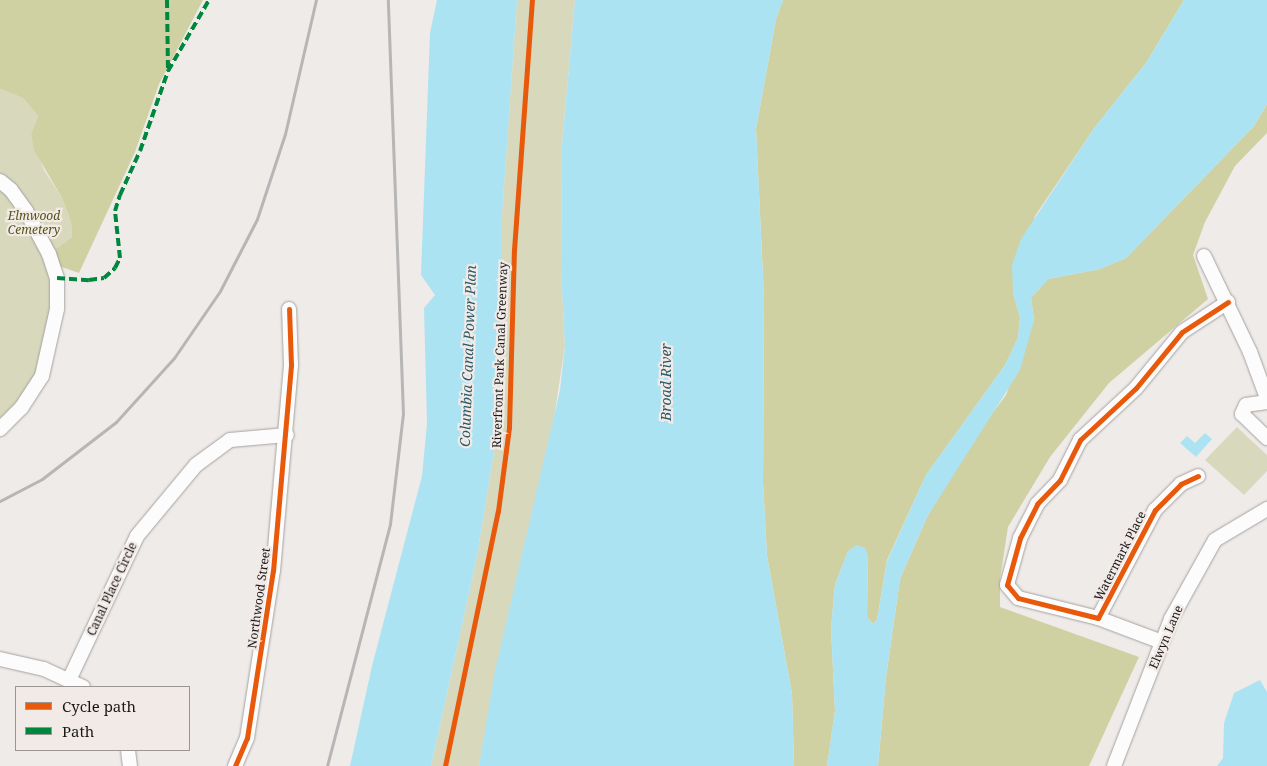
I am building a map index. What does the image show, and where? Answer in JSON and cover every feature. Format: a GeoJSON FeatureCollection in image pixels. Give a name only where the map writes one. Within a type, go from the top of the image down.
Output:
{"type":"FeatureCollection","features":[{"type":"Feature","properties":{"kind":"street"},"geometry":{"type":"LineString","coordinates":[[0,182],[11,190],[26,211],[49,254],[57,278],[57,309],[42,376],[21,408],[0,430]]}},
{"type":"Feature","properties":{"kind":"street"},"geometry":{"type":"LineString","coordinates":[[1204,256],[1228,302],[1267,398]]}},
{"type":"Feature","properties":{"kind":"street","name":"Watermark Place"},"geometry":{"type":"LineString","coordinates":[[1162,642],[1098,618],[1018,598],[1006,585],[1020,538],[1037,504],[1060,480],[1080,440],[1136,388],[1182,332],[1202,317],[1228,302]]}},
{"type":"Feature","properties":{"kind":"street","name":"Northwood Street"},"geometry":{"type":"LineString","coordinates":[[235,766],[247,738],[274,571],[287,435],[291,364],[289,309]]}},
{"type":"Feature","properties":{"kind":"street"},"geometry":{"type":"LineString","coordinates":[[1267,402],[1246,405],[1242,414],[1267,438]]}},
{"type":"Feature","properties":{"kind":"street","name":"Canal Place Circle"},"geometry":{"type":"LineString","coordinates":[[69,680],[137,536],[196,465],[230,440],[287,435]]}},
{"type":"Feature","properties":{"kind":"street","name":"Watermark Place"},"geometry":{"type":"LineString","coordinates":[[1098,618],[1154,510],[1181,484],[1198,476]]}},
{"type":"Feature","properties":{"kind":"street","name":"Elwyn Lane"},"geometry":{"type":"LineString","coordinates":[[1114,766],[1171,619],[1215,540],[1267,509]]}},
{"type":"Feature","properties":{"kind":"street"},"geometry":{"type":"LineString","coordinates":[[0,659],[44,669],[81,686]]}},
{"type":"Feature","properties":{"kind":"street"},"geometry":{"type":"LineString","coordinates":[[128,751],[130,766]]}},
{"type":"Feature","properties":{"kind":"green space"},"geometry":{"type":"Polygon","coordinates":[[[0,0],[203,0],[159,84],[135,152],[79,273],[59,266],[49,254],[72,237],[71,222],[62,198],[34,150],[31,134],[38,116],[23,98],[0,89],[0,0]]]}},
{"type":"Feature","properties":{"kind":"green space"},"geometry":{"type":"Polygon","coordinates":[[[517,0],[575,0],[562,145],[561,269],[565,346],[551,437],[479,766],[431,766],[477,556],[495,445],[502,214],[517,0]]]}},
{"type":"Feature","properties":{"kind":"green space"},"geometry":{"type":"Polygon","coordinates":[[[783,0],[1184,0],[1146,63],[1095,127],[1035,216],[1013,293],[1020,317],[1018,338],[1005,365],[926,475],[887,560],[877,620],[873,624],[867,617],[868,556],[848,551],[835,585],[831,628],[835,711],[827,766],[794,766],[792,694],[767,556],[763,482],[764,298],[756,129],[776,19],[783,0]]]}},
{"type":"Feature","properties":{"kind":"green space","name":"Elmwood Cemetery"},"geometry":{"type":"Polygon","coordinates":[[[0,89],[23,98],[38,116],[31,134],[44,170],[62,198],[71,222],[72,237],[49,254],[57,278],[50,354],[0,429],[0,89]]]}},
{"type":"Feature","properties":{"kind":"green space"},"geometry":{"type":"Polygon","coordinates":[[[1267,104],[1267,133],[1235,166],[1205,222],[1193,255],[1208,299],[1109,383],[1050,457],[1008,527],[1000,579],[1000,607],[1139,657],[1089,766],[878,766],[886,677],[900,579],[927,517],[976,435],[1006,395],[1034,320],[1031,298],[1048,279],[1100,269],[1126,258],[1254,126],[1267,104]]]}},
{"type":"Feature","properties":{"kind":"green space"},"geometry":{"type":"Polygon","coordinates":[[[1237,427],[1267,455],[1267,471],[1244,495],[1205,460],[1237,427]]]}},
{"type":"Feature","properties":{"kind":"water","name":"Columbia Canal Power Plan"},"geometry":{"type":"Polygon","coordinates":[[[437,0],[517,0],[502,214],[500,365],[495,445],[477,556],[431,766],[350,766],[372,666],[422,476],[427,424],[424,308],[435,295],[421,275],[430,33],[437,0]]]}},
{"type":"Feature","properties":{"kind":"water","name":"Broad River"},"geometry":{"type":"Polygon","coordinates":[[[575,0],[783,0],[776,19],[756,129],[764,298],[763,482],[767,556],[792,694],[794,766],[479,766],[495,671],[560,390],[565,346],[561,269],[562,145],[575,0]]]}},
{"type":"Feature","properties":{"kind":"water"},"geometry":{"type":"Polygon","coordinates":[[[1184,0],[1267,0],[1267,104],[1254,126],[1126,258],[1100,269],[1048,279],[1031,298],[1034,320],[1020,370],[927,517],[900,579],[886,677],[878,766],[827,766],[835,711],[831,628],[835,585],[848,551],[857,545],[865,548],[868,556],[867,617],[873,624],[877,620],[887,561],[926,475],[1005,365],[1018,338],[1020,317],[1013,293],[1012,265],[1021,239],[1095,127],[1146,63],[1184,0]]]}},
{"type":"Feature","properties":{"kind":"water"},"geometry":{"type":"Polygon","coordinates":[[[1205,433],[1212,439],[1196,457],[1180,443],[1187,436],[1195,443],[1205,433]]]}},
{"type":"Feature","properties":{"kind":"water"},"geometry":{"type":"Polygon","coordinates":[[[1260,680],[1267,692],[1267,766],[1217,766],[1223,758],[1224,723],[1234,693],[1260,680]]]}},
{"type":"Feature","properties":{"kind":"railway"},"geometry":{"type":"LineString","coordinates":[[0,501],[42,479],[116,422],[174,358],[220,291],[257,219],[285,134],[316,0]]}},
{"type":"Feature","properties":{"kind":"railway"},"geometry":{"type":"LineString","coordinates":[[327,766],[390,524],[403,414],[388,0]]}},
{"type":"Feature","properties":{"kind":"marked path"},"geometry":{"type":"LineString","coordinates":[[167,0],[168,71]]}},
{"type":"Feature","properties":{"kind":"marked path"},"geometry":{"type":"LineString","coordinates":[[57,278],[89,280],[104,278],[115,268],[120,258],[115,211],[120,195],[140,151],[168,71],[209,0]]}},
{"type":"Feature","properties":{"kind":"cycle path","name":"Riverfront Park Canal Greenway"},"geometry":{"type":"LineString","coordinates":[[445,766],[498,511],[509,427],[514,250],[532,0]]}},
{"type":"Feature","properties":{"kind":"cycle path"},"geometry":{"type":"LineString","coordinates":[[1198,476],[1181,484],[1155,510],[1098,618],[1018,598],[1007,585],[1020,538],[1037,504],[1060,480],[1080,440],[1136,388],[1182,332],[1228,302]]}},
{"type":"Feature","properties":{"kind":"cycle path"},"geometry":{"type":"LineString","coordinates":[[235,766],[247,738],[273,571],[291,365],[289,309]]}}]}
